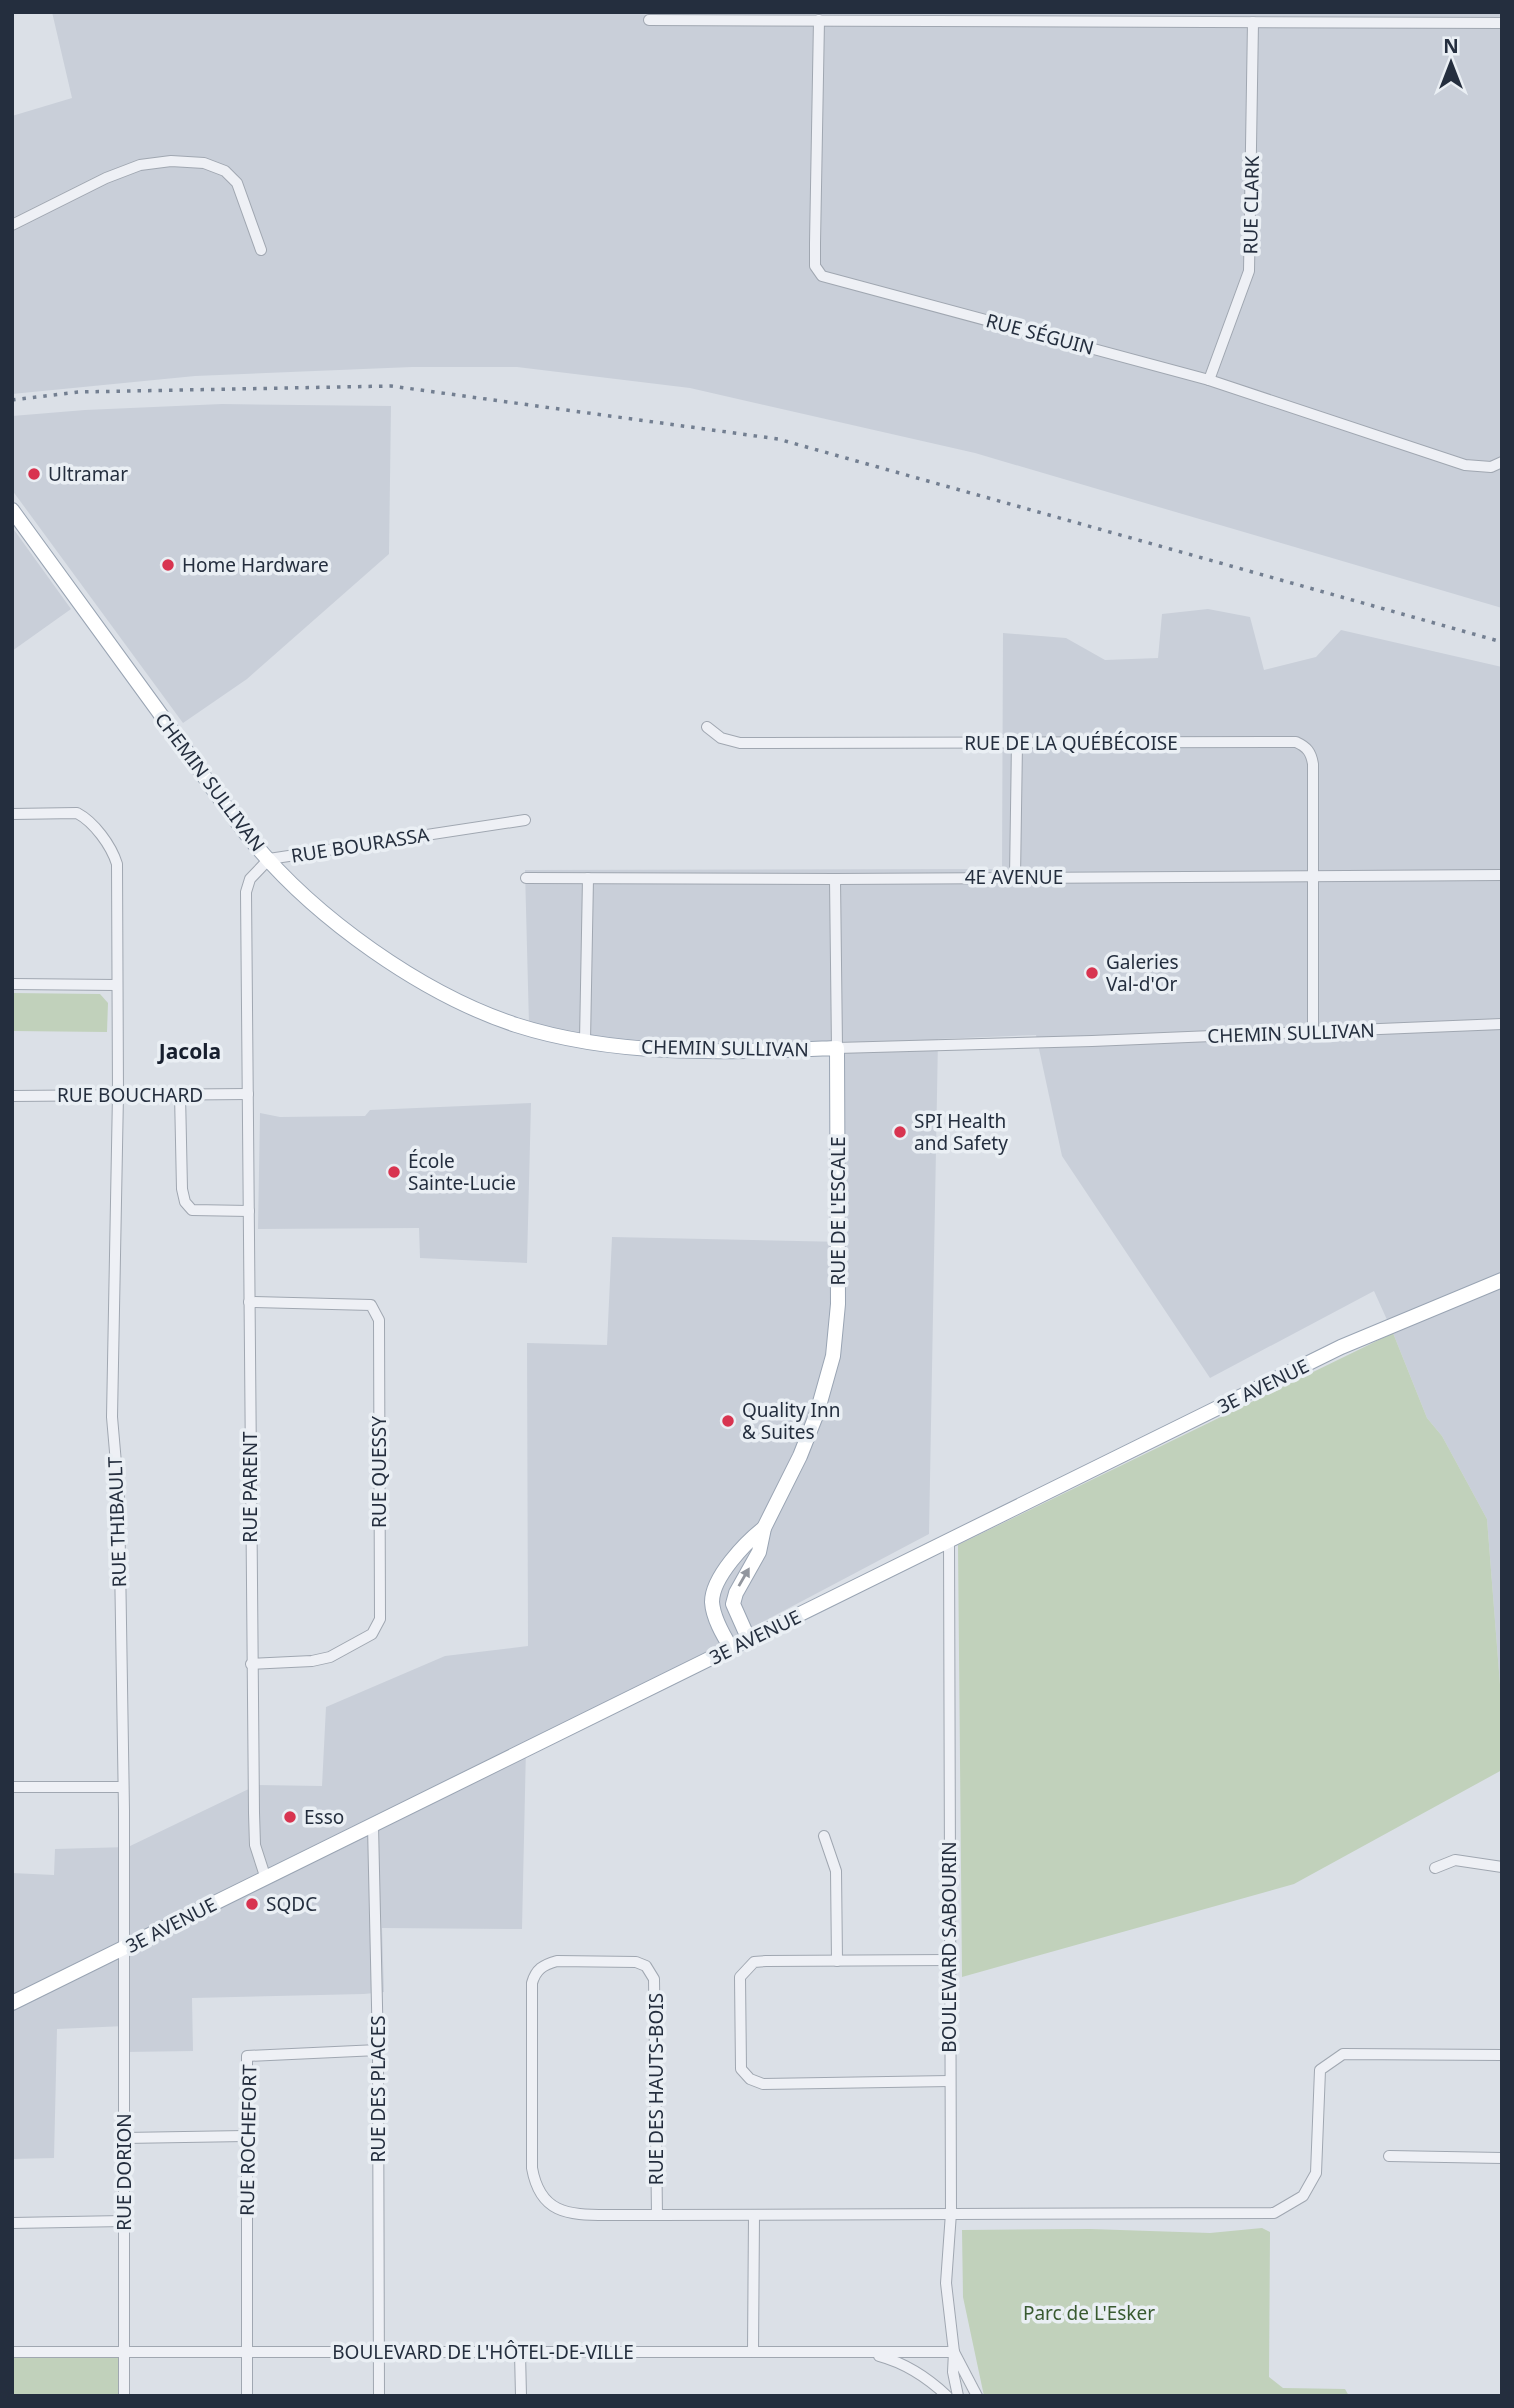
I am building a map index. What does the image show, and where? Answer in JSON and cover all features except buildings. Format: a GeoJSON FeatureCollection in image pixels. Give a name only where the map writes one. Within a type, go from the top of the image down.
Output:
{"type":"FeatureCollection","features":[{"type":"Feature","properties":{"kind":"main road","name":"CHEMIN SULLIVAN"},"geometry":{"type":"LineString","coordinates":[[13,514],[252,841],[302,892],[387,961],[439,992],[516,1025],[585,1041],[676,1051],[837,1048]]}},
{"type":"Feature","properties":{"kind":"main road","name":"RUE DE L'ESCALE"},"geometry":{"type":"LineString","coordinates":[[749,1640],[733,1604],[739,1586],[759,1552],[764,1528],[800,1456],[817,1413],[833,1356],[838,1304],[837,1048]]}},
{"type":"Feature","properties":{"kind":"main road","name":"3E AVENUE"},"geometry":{"type":"LineString","coordinates":[[12,2003],[1340,1348],[1502,1280]]}},
{"type":"Feature","properties":{"kind":"main road","name":"RUE DE L'ESCALE"},"geometry":{"type":"LineString","coordinates":[[731,1648],[715,1615],[712,1602],[715,1588],[745,1543],[764,1528]]}},
{"type":"Feature","properties":{"kind":"street"},"geometry":{"type":"LineString","coordinates":[[649,20],[1502,23]]}},
{"type":"Feature","properties":{"kind":"street","name":"RUE SÉGUIN"},"geometry":{"type":"LineString","coordinates":[[818,20],[815,243],[816,266],[822,276],[1209,380],[1465,465],[1491,467],[1502,462]]}},
{"type":"Feature","properties":{"kind":"street","name":"RUE CLARK"},"geometry":{"type":"LineString","coordinates":[[1209,380],[1249,271],[1253,22]]}},
{"type":"Feature","properties":{"kind":"street"},"geometry":{"type":"LineString","coordinates":[[12,225],[106,178],[140,165],[171,161],[204,163],[225,171],[237,183],[261,250]]}},
{"type":"Feature","properties":{"kind":"street","name":"RUE DE LA QUÉBÉCOISE"},"geometry":{"type":"LineString","coordinates":[[707,727],[721,738],[740,743],[1296,742],[1306,747],[1313,764],[1313,877]]}},
{"type":"Feature","properties":{"kind":"street"},"geometry":{"type":"LineString","coordinates":[[1015,877],[1017,743]]}},
{"type":"Feature","properties":{"kind":"street","name":"RUE THIBAULT"},"geometry":{"type":"LineString","coordinates":[[12,814],[77,813],[86,818],[113,852],[117,864],[118,1094],[112,1417],[119,1498],[124,1949]]}},
{"type":"Feature","properties":{"kind":"street","name":"RUE BOURASSA"},"geometry":{"type":"LineString","coordinates":[[248,1094],[246,892],[250,879],[269,859],[524,820]]}},
{"type":"Feature","properties":{"kind":"street","name":"4E AVENUE"},"geometry":{"type":"LineString","coordinates":[[526,878],[1502,875]]}},
{"type":"Feature","properties":{"kind":"street"},"geometry":{"type":"LineString","coordinates":[[1313,877],[1313,1032]]}},
{"type":"Feature","properties":{"kind":"street"},"geometry":{"type":"LineString","coordinates":[[585,1041],[588,878]]}},
{"type":"Feature","properties":{"kind":"street","name":"RUE DE L'ESCALE"},"geometry":{"type":"LineString","coordinates":[[835,879],[837,1048]]}},
{"type":"Feature","properties":{"kind":"street"},"geometry":{"type":"LineString","coordinates":[[12,984],[116,985]]}},
{"type":"Feature","properties":{"kind":"street","name":"CHEMIN SULLIVAN"},"geometry":{"type":"LineString","coordinates":[[837,1048],[1092,1041],[1502,1024]]}},
{"type":"Feature","properties":{"kind":"street"},"geometry":{"type":"LineString","coordinates":[[180,1094],[182,1189],[185,1202],[192,1210],[249,1211]]}},
{"type":"Feature","properties":{"kind":"street","name":"RUE BOUCHARD"},"geometry":{"type":"LineString","coordinates":[[12,1096],[248,1094]]}},
{"type":"Feature","properties":{"kind":"street","name":"RUE PARENT"},"geometry":{"type":"LineString","coordinates":[[248,1094],[251,1664],[255,1845],[266,1879]]}},
{"type":"Feature","properties":{"kind":"street","name":"RUE QUESSY"},"geometry":{"type":"LineString","coordinates":[[249,1302],[371,1305],[379,1320],[378,1626],[372,1634],[330,1657],[312,1661],[251,1664]]}},
{"type":"Feature","properties":{"kind":"street","name":"BOULEVARD SABOURIN"},"geometry":{"type":"LineString","coordinates":[[949,1541],[951,2213],[946,2283],[954,2352],[953,2372],[958,2396]]}},
{"type":"Feature","properties":{"kind":"street"},"geometry":{"type":"LineString","coordinates":[[12,1787],[123,1787]]}},
{"type":"Feature","properties":{"kind":"street","name":"RUE DES PLACES"},"geometry":{"type":"LineString","coordinates":[[373,1826],[378,2050],[379,2396]]}},
{"type":"Feature","properties":{"kind":"street"},"geometry":{"type":"LineString","coordinates":[[824,1836],[836,1877],[837,1961]]}},
{"type":"Feature","properties":{"kind":"street"},"geometry":{"type":"LineString","coordinates":[[1435,1868],[1455,1860],[1502,1867]]}},
{"type":"Feature","properties":{"kind":"street","name":"RUE DORION"},"geometry":{"type":"LineString","coordinates":[[124,1949],[124,2396]]}},
{"type":"Feature","properties":{"kind":"street"},"geometry":{"type":"LineString","coordinates":[[949,1960],[754,1962],[740,1977],[741,2069],[750,2079],[763,2084],[950,2081]]}},
{"type":"Feature","properties":{"kind":"street","name":"RUE DES HAUTS-BOIS"},"geometry":{"type":"LineString","coordinates":[[657,2215],[654,1979],[646,1966],[636,1962],[557,1961],[547,1964],[539,1968],[532,1983],[532,2168],[534,2183],[547,2202],[565,2212],[580,2214],[657,2215],[754,2215],[1274,2213],[1303,2196],[1316,2173],[1320,2070],[1343,2054],[1502,2055]]}},
{"type":"Feature","properties":{"kind":"street","name":"RUE ROCHEFORT"},"geometry":{"type":"LineString","coordinates":[[247,2396],[247,2056],[378,2050]]}},
{"type":"Feature","properties":{"kind":"street"},"geometry":{"type":"LineString","coordinates":[[124,2138],[245,2136]]}},
{"type":"Feature","properties":{"kind":"street"},"geometry":{"type":"LineString","coordinates":[[1389,2156],[1502,2158]]}},
{"type":"Feature","properties":{"kind":"street"},"geometry":{"type":"LineString","coordinates":[[753,2352],[754,2215]]}},
{"type":"Feature","properties":{"kind":"street"},"geometry":{"type":"LineString","coordinates":[[12,2223],[124,2221]]}},
{"type":"Feature","properties":{"kind":"street","name":"BOULEVARD DE L'HÔTEL-DE-VILLE"},"geometry":{"type":"LineString","coordinates":[[12,2352],[954,2352]]}},
{"type":"Feature","properties":{"kind":"street"},"geometry":{"type":"LineString","coordinates":[[859,2352],[905,2365],[932,2381],[947,2396]]}},
{"type":"Feature","properties":{"kind":"street","name":"BOULEVARD SABOURIN"},"geometry":{"type":"LineString","coordinates":[[954,2352],[977,2396]]}},
{"type":"Feature","properties":{"kind":"street"},"geometry":{"type":"LineString","coordinates":[[520,2353],[521,2396]]}},
{"type":"Feature","properties":{"kind":"shaded area"},"geometry":{"type":"Polygon","coordinates":[[[52,12],[1502,12],[1502,608],[975,453],[690,388],[517,367],[412,367],[195,376],[12,394],[12,116],[72,98],[52,12]]]}},
{"type":"Feature","properties":{"kind":"shaded area"},"geometry":{"type":"Polygon","coordinates":[[[222,404],[391,406],[389,554],[247,679],[183,723],[12,490],[12,416],[222,404]]]}},
{"type":"Feature","properties":{"kind":"shaded area"},"geometry":{"type":"Polygon","coordinates":[[[12,527],[71,609],[12,651],[12,527]]]}},
{"type":"Feature","properties":{"kind":"shaded area"},"geometry":{"type":"Polygon","coordinates":[[[1208,609],[1250,617],[1264,670],[1316,657],[1341,630],[1502,667],[1502,1710],[1487,1519],[1442,1436],[1427,1418],[1374,1291],[1210,1378],[1062,1156],[1036,1035],[938,1039],[929,1534],[526,1747],[522,1929],[382,1928],[384,1992],[192,1998],[193,2051],[125,2052],[125,2026],[57,2029],[54,2158],[12,2159],[12,1873],[54,1875],[55,1849],[128,1847],[257,1785],[322,1786],[326,1707],[445,1656],[528,1646],[527,1343],[607,1345],[612,1237],[844,1242],[843,1045],[603,1042],[529,1025],[525,870],[1002,869],[1003,633],[1066,638],[1105,660],[1158,658],[1162,614],[1208,609]]]}},
{"type":"Feature","properties":{"kind":"shaded area","name":"École Sainte-Lucie"},"geometry":{"type":"Polygon","coordinates":[[[531,1103],[527,1263],[420,1258],[419,1228],[258,1229],[260,1113],[280,1117],[365,1116],[370,1110],[531,1103]]]}},
{"type":"Feature","properties":{"kind":"green space"},"geometry":{"type":"Polygon","coordinates":[[[12,993],[100,994],[108,1003],[107,1032],[12,1031],[12,993]]]}},
{"type":"Feature","properties":{"kind":"green space"},"geometry":{"type":"Polygon","coordinates":[[[1393,1333],[1427,1418],[1442,1436],[1487,1519],[1502,1710],[1502,1770],[1294,1884],[962,1977],[958,1545],[1393,1333]]]}},
{"type":"Feature","properties":{"kind":"green space","name":"Parc de L'Esker"},"geometry":{"type":"Polygon","coordinates":[[[1262,2228],[1270,2232],[1269,2377],[1283,2388],[1345,2389],[1349,2396],[984,2396],[963,2297],[962,2230],[1090,2229],[1210,2233],[1262,2228]]]}},
{"type":"Feature","properties":{"kind":"green space"},"geometry":{"type":"Polygon","coordinates":[[[12,2352],[124,2353],[124,2396],[12,2396],[12,2352]]]}},
{"type":"Feature","properties":{"kind":"railway"},"geometry":{"type":"LineString","coordinates":[[12,400],[78,392],[391,386],[778,439],[1502,642]]}},
{"type":"Feature","properties":{"kind":"place","name":"Ultramar"},"geometry":{"type":"Point","coordinates":[34,474]}},
{"type":"Feature","properties":{"kind":"place","name":"Home Hardware"},"geometry":{"type":"Point","coordinates":[168,565]}},
{"type":"Feature","properties":{"kind":"place","name":"Galeries Val-d'Or"},"geometry":{"type":"Point","coordinates":[1092,973]}},
{"type":"Feature","properties":{"kind":"place","name":"SPI Health and Safety"},"geometry":{"type":"Point","coordinates":[900,1132]}},
{"type":"Feature","properties":{"kind":"place","name":"École Sainte-Lucie"},"geometry":{"type":"Point","coordinates":[394,1172]}},
{"type":"Feature","properties":{"kind":"place","name":"Quality Inn & Suites"},"geometry":{"type":"Point","coordinates":[728,1421]}},
{"type":"Feature","properties":{"kind":"place","name":"Esso"},"geometry":{"type":"Point","coordinates":[290,1817]}},
{"type":"Feature","properties":{"kind":"place","name":"SQDC"},"geometry":{"type":"Point","coordinates":[252,1904]}},
{"type":"Feature","properties":{"kind":"district","name":"Jacola"},"geometry":{"type":"Point","coordinates":[190,1051]}}]}
